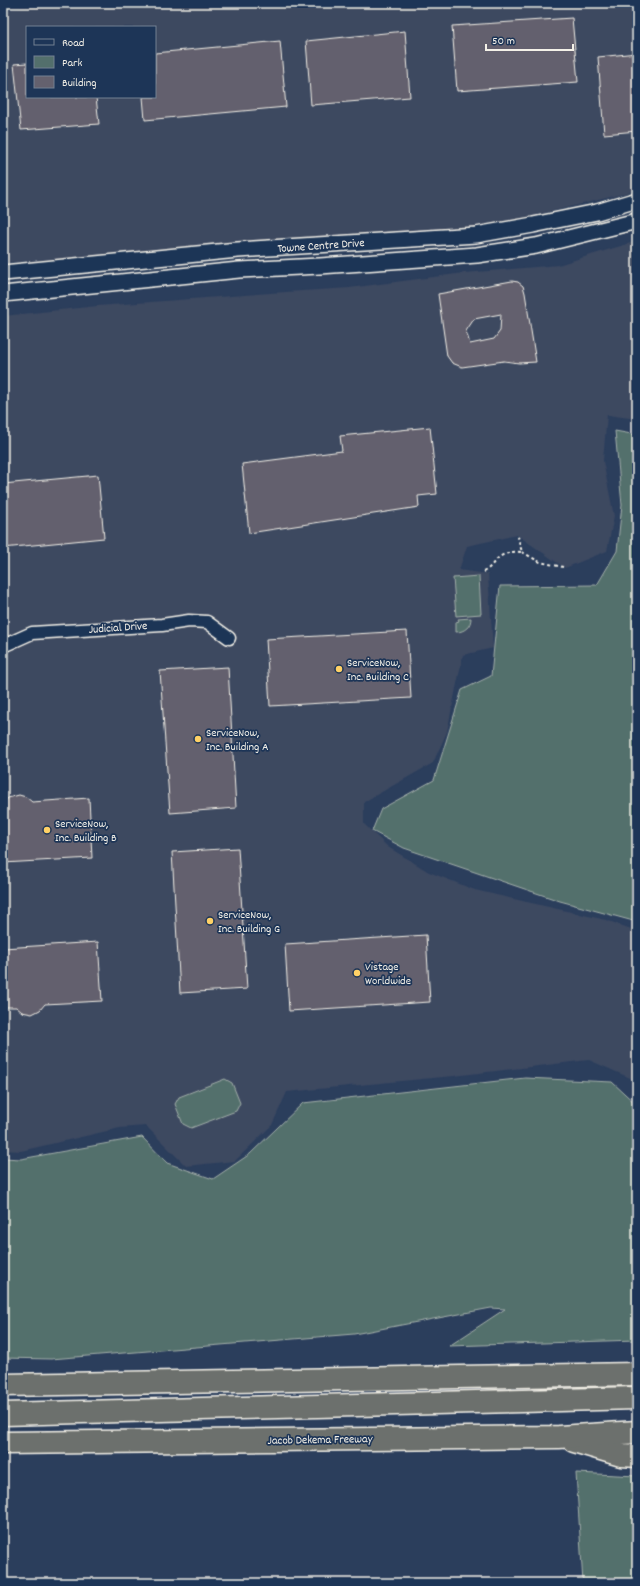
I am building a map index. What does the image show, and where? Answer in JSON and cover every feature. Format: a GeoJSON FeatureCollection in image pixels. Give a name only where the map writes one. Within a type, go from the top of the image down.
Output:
{"type":"FeatureCollection","features":[{"type":"Feature","properties":{"kind":"highway"},"geometry":{"type":"LineString","coordinates":[[3,1385],[637,1374]]}},
{"type":"Feature","properties":{"kind":"highway"},"geometry":{"type":"LineString","coordinates":[[3,1414],[637,1398]]}},
{"type":"Feature","properties":{"kind":"highway"},"geometry":{"type":"LineString","coordinates":[[3,1421],[637,1408]]}},
{"type":"Feature","properties":{"kind":"highway","name":"Jacob Dekema Freeway"},"geometry":{"type":"LineString","coordinates":[[3,1443],[559,1437],[637,1432]]}},
{"type":"Feature","properties":{"kind":"highway"},"geometry":{"type":"LineString","coordinates":[[559,1437],[621,1455],[637,1456]]}},
{"type":"Feature","properties":{"kind":"street","name":"Towne Centre Drive"},"geometry":{"type":"LineString","coordinates":[[3,273],[238,250],[476,235],[596,212],[637,200]]}},
{"type":"Feature","properties":{"kind":"street","name":"Towne Centre Drive"},"geometry":{"type":"LineString","coordinates":[[3,294],[239,270],[477,255],[536,246],[637,221]]}},
{"type":"Feature","properties":{"kind":"street","name":"Judicial Drive"},"geometry":{"type":"LineString","coordinates":[[3,646],[32,633],[189,622],[207,622],[229,638]]}},
{"type":"Feature","properties":{"kind":"path"},"geometry":{"type":"LineString","coordinates":[[520,537],[519,546],[522,552]]}},
{"type":"Feature","properties":{"kind":"path"},"geometry":{"type":"LineString","coordinates":[[483,572],[489,570],[496,560],[507,552],[522,552],[540,562],[563,567]]}},
{"type":"Feature","properties":{"kind":"shaded area"},"geometry":{"type":"Polygon","coordinates":[[[65,3],[637,3],[637,188],[627,193],[476,230],[3,263],[3,10],[65,3]]]}},
{"type":"Feature","properties":{"kind":"shaded area"},"geometry":{"type":"Polygon","coordinates":[[[637,241],[637,419],[607,415],[603,461],[614,516],[607,551],[565,568],[517,535],[467,546],[459,570],[488,574],[493,648],[463,655],[447,732],[433,763],[364,802],[364,824],[388,847],[429,872],[475,890],[606,920],[637,931],[637,1081],[589,1060],[454,1076],[287,1092],[272,1125],[235,1161],[186,1166],[146,1126],[120,1128],[21,1151],[3,1150],[3,316],[97,306],[349,288],[464,273],[558,265],[637,241]]]}},
{"type":"Feature","properties":{"kind":"green space"},"geometry":{"type":"Polygon","coordinates":[[[615,431],[637,435],[637,922],[560,901],[404,848],[372,831],[381,809],[434,780],[462,690],[491,676],[500,586],[597,585],[617,551],[622,505],[615,431]]]}},
{"type":"Feature","properties":{"kind":"green space"},"geometry":{"type":"Polygon","coordinates":[[[479,576],[481,614],[456,616],[453,578],[479,576]]]}},
{"type":"Feature","properties":{"kind":"green space"},"geometry":{"type":"Polygon","coordinates":[[[471,618],[470,624],[467,628],[456,632],[456,622],[459,621],[458,619],[471,618]]]}},
{"type":"Feature","properties":{"kind":"green space"},"geometry":{"type":"Polygon","coordinates":[[[525,1078],[612,1082],[637,1105],[637,1340],[449,1346],[505,1309],[491,1308],[354,1334],[51,1359],[3,1358],[3,1158],[21,1159],[142,1137],[167,1163],[213,1179],[250,1154],[303,1103],[525,1078]]]}},
{"type":"Feature","properties":{"kind":"green space"},"geometry":{"type":"Polygon","coordinates":[[[225,1079],[232,1083],[240,1103],[236,1111],[191,1128],[183,1124],[175,1104],[179,1097],[225,1079]]]}},
{"type":"Feature","properties":{"kind":"green space"},"geometry":{"type":"Polygon","coordinates":[[[576,1473],[637,1476],[637,1583],[583,1583],[576,1473]]]}},
{"type":"Feature","properties":{"kind":"building"},"geometry":{"type":"Polygon","coordinates":[[[572,18],[578,82],[457,91],[452,26],[572,18]]]}},
{"type":"Feature","properties":{"kind":"building"},"geometry":{"type":"Polygon","coordinates":[[[405,31],[410,97],[311,105],[306,41],[405,31]]]}},
{"type":"Feature","properties":{"kind":"building"},"geometry":{"type":"Polygon","coordinates":[[[280,41],[286,107],[145,120],[143,98],[156,98],[156,53],[280,41]]]}},
{"type":"Feature","properties":{"kind":"building"},"geometry":{"type":"Polygon","coordinates":[[[637,53],[637,131],[604,134],[598,57],[637,53]]]}},
{"type":"Feature","properties":{"kind":"building"},"geometry":{"type":"Polygon","coordinates":[[[26,63],[26,98],[96,98],[99,124],[21,130],[14,64],[26,63]]]}},
{"type":"Feature","properties":{"kind":"building"},"geometry":{"type":"Polygon","coordinates":[[[512,281],[518,282],[523,286],[525,293],[536,362],[519,363],[504,361],[462,367],[452,363],[447,356],[438,294],[512,281]],[[501,314],[474,319],[466,331],[470,344],[494,339],[500,331],[501,314]]]}},
{"type":"Feature","properties":{"kind":"building"},"geometry":{"type":"Polygon","coordinates":[[[430,427],[437,494],[418,496],[419,507],[249,533],[242,464],[342,451],[340,436],[430,427]]]}},
{"type":"Feature","properties":{"kind":"building"},"geometry":{"type":"Polygon","coordinates":[[[98,475],[104,538],[3,548],[3,484],[98,475]]]}},
{"type":"Feature","properties":{"kind":"building","name":"ServiceNow, Inc. Building C"},"geometry":{"type":"Polygon","coordinates":[[[407,631],[411,698],[270,706],[266,639],[407,631]]]}},
{"type":"Feature","properties":{"kind":"building","name":"ServiceNow, Inc. Building A"},"geometry":{"type":"Polygon","coordinates":[[[228,667],[236,808],[170,813],[160,671],[228,667]]]}},
{"type":"Feature","properties":{"kind":"building","name":"ServiceNow, Inc. Building B"},"geometry":{"type":"Polygon","coordinates":[[[19,795],[26,797],[32,802],[89,798],[92,858],[3,863],[3,804],[8,798],[19,795]]]}},
{"type":"Feature","properties":{"kind":"building","name":"ServiceNow, Inc. Building G"},"geometry":{"type":"Polygon","coordinates":[[[238,848],[247,989],[180,993],[172,852],[238,848]]]}},
{"type":"Feature","properties":{"kind":"building","name":"Vistage Worldwide"},"geometry":{"type":"Polygon","coordinates":[[[426,935],[430,1002],[289,1011],[285,944],[426,935]]]}},
{"type":"Feature","properties":{"kind":"building"},"geometry":{"type":"Polygon","coordinates":[[[98,942],[102,1001],[45,1004],[40,1010],[32,1014],[22,1012],[16,1007],[3,1007],[3,948],[98,942]]]}},
{"type":"Feature","properties":{"kind":"place","name":"ServiceNow, Inc. Building C"},"geometry":{"type":"Point","coordinates":[339,669]}},
{"type":"Feature","properties":{"kind":"place","name":"ServiceNow, Inc. Building A"},"geometry":{"type":"Point","coordinates":[198,739]}},
{"type":"Feature","properties":{"kind":"place","name":"ServiceNow, Inc. Building B"},"geometry":{"type":"Point","coordinates":[47,830]}},
{"type":"Feature","properties":{"kind":"place","name":"ServiceNow, Inc. Building G"},"geometry":{"type":"Point","coordinates":[210,921]}},
{"type":"Feature","properties":{"kind":"place","name":"Vistage Worldwide"},"geometry":{"type":"Point","coordinates":[357,973]}}]}
